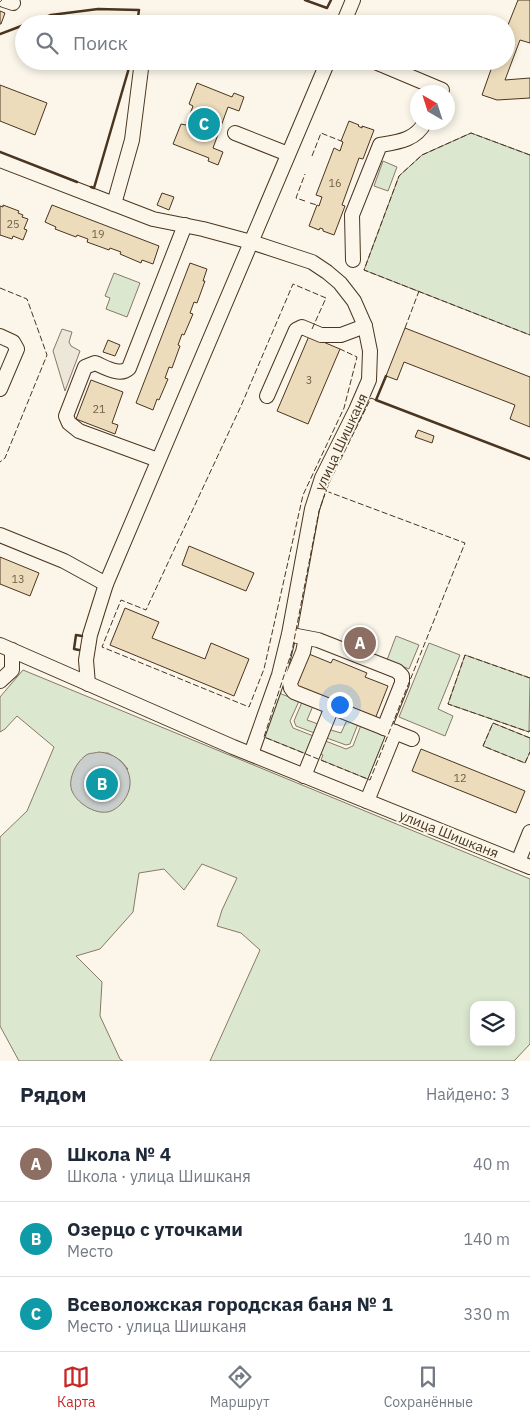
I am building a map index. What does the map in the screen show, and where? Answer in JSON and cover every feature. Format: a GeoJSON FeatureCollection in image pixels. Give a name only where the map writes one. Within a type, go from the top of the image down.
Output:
{"type":"FeatureCollection","features":[{"type":"Feature","properties":{"kind":"street"},"geometry":{"type":"LineString","coordinates":[[347,15],[353,0]]}},
{"type":"Feature","properties":{"kind":"street"},"geometry":{"type":"LineString","coordinates":[[114,204],[132,140],[141,70]]}},
{"type":"Feature","properties":{"kind":"street"},"geometry":{"type":"LineString","coordinates":[[88,684],[86,660],[90,635],[106,584],[324,70]]}},
{"type":"Feature","properties":{"kind":"street"},"geometry":{"type":"LineString","coordinates":[[394,70],[430,85]]}},
{"type":"Feature","properties":{"kind":"street"},"geometry":{"type":"LineString","coordinates":[[353,260],[352,215],[380,145],[403,142],[421,130]]}},
{"type":"Feature","properties":{"kind":"street"},"geometry":{"type":"LineString","coordinates":[[234,133],[288,154]]}},
{"type":"Feature","properties":{"kind":"street","name":"улица Шишканя"},"geometry":{"type":"LineString","coordinates":[[0,160],[153,219],[251,242],[312,262],[340,283],[354,302],[365,326],[370,351],[369,380],[322,478],[312,509],[289,634],[279,675],[251,754],[524,864]]}},
{"type":"Feature","properties":{"kind":"street"},"geometry":{"type":"LineString","coordinates":[[158,460],[79,431],[69,423],[66,416],[85,367],[95,363],[120,372],[125,372],[129,368],[185,225]]}},
{"type":"Feature","properties":{"kind":"street"},"geometry":{"type":"LineString","coordinates":[[267,396],[296,330],[302,327],[321,335],[341,335],[365,326]]}},
{"type":"Feature","properties":{"kind":"street"},"geometry":{"type":"LineString","coordinates":[[0,336],[13,342],[16,349],[0,389]]}},
{"type":"Feature","properties":{"kind":"street"},"geometry":{"type":"LineString","coordinates":[[0,535],[64,561],[106,584]]}},
{"type":"Feature","properties":{"kind":"street"},"geometry":{"type":"LineString","coordinates":[[289,634],[318,640],[397,671],[402,676],[402,683],[390,730],[367,801]]}},
{"type":"Feature","properties":{"kind":"street"},"geometry":{"type":"LineString","coordinates":[[306,638],[303,652],[290,683],[294,692],[412,739]]}},
{"type":"Feature","properties":{"kind":"street"},"geometry":{"type":"LineString","coordinates":[[6,648],[251,754]]}},
{"type":"Feature","properties":{"kind":"street"},"geometry":{"type":"LineString","coordinates":[[0,681],[12,670],[6,648]]}},
{"type":"Feature","properties":{"kind":"street"},"geometry":{"type":"LineString","coordinates":[[304,776],[332,707]]}},
{"type":"Feature","properties":{"kind":"street"},"geometry":{"type":"LineString","coordinates":[[524,864],[530,832]]}},
{"type":"Feature","properties":{"kind":"green space"},"geometry":{"type":"Polygon","coordinates":[[[471,133],[530,155],[530,335],[364,270],[399,176],[422,155],[471,133]]]}},
{"type":"Feature","properties":{"kind":"green space"},"geometry":{"type":"Polygon","coordinates":[[[383,161],[397,167],[388,191],[374,186],[383,161]]]}},
{"type":"Feature","properties":{"kind":"green space"},"geometry":{"type":"Polygon","coordinates":[[[114,273],[140,283],[127,317],[106,309],[110,298],[105,296],[114,273]]]}},
{"type":"Feature","properties":{"kind":"green space"},"geometry":{"type":"Polygon","coordinates":[[[396,636],[419,645],[409,669],[387,660],[396,636]]]}},
{"type":"Feature","properties":{"kind":"green space"},"geometry":{"type":"Polygon","coordinates":[[[429,643],[460,655],[438,709],[453,716],[445,736],[399,717],[429,643]]]}},
{"type":"Feature","properties":{"kind":"green space"},"geometry":{"type":"Polygon","coordinates":[[[465,655],[530,678],[529,732],[448,704],[465,655]]]}},
{"type":"Feature","properties":{"kind":"green space"},"geometry":{"type":"Polygon","coordinates":[[[23,670],[530,879],[530,1044],[514,1061],[210,1061],[260,950],[241,933],[217,926],[222,910],[237,878],[202,864],[184,890],[164,869],[139,873],[133,912],[100,949],[76,956],[102,982],[100,1016],[120,1059],[123,1061],[19,1061],[0,1026],[0,837],[27,811],[54,747],[17,716],[0,732],[0,697],[23,670]],[[108,753],[88,755],[82,759],[75,769],[128,769],[121,761],[108,753]]]}},
{"type":"Feature","properties":{"kind":"green space"},"geometry":{"type":"Polygon","coordinates":[[[279,693],[299,701],[290,721],[293,728],[316,737],[309,755],[264,737],[279,693]]]}},
{"type":"Feature","properties":{"kind":"green space"},"geometry":{"type":"Polygon","coordinates":[[[302,702],[313,706],[307,720],[318,724],[320,729],[317,734],[296,726],[294,721],[302,702]]]}},
{"type":"Feature","properties":{"kind":"green space"},"geometry":{"type":"Polygon","coordinates":[[[347,720],[358,724],[350,744],[346,745],[324,737],[326,731],[331,730],[341,733],[347,720]]]}},
{"type":"Feature","properties":{"kind":"green space"},"geometry":{"type":"Polygon","coordinates":[[[493,723],[530,738],[530,752],[525,763],[483,746],[493,723]]]}},
{"type":"Feature","properties":{"kind":"green space"},"geometry":{"type":"Polygon","coordinates":[[[361,725],[388,736],[370,780],[321,760],[323,755],[318,753],[323,740],[346,749],[353,746],[361,725]]]}},
{"type":"Feature","properties":{"kind":"shaded area"},"geometry":{"type":"Polygon","coordinates":[[[62,329],[72,332],[69,342],[71,346],[80,351],[65,391],[53,351],[62,329]]]}},
{"type":"Feature","properties":{"kind":"shaded area"},"geometry":{"type":"Polygon","coordinates":[[[99,752],[117,758],[128,771],[130,780],[130,788],[126,797],[119,806],[109,812],[97,811],[86,807],[74,795],[71,786],[74,770],[80,761],[88,754],[99,752]]]}},
{"type":"Feature","properties":{"kind":"building"},"geometry":{"type":"Polygon","coordinates":[[[518,0],[530,0],[530,43],[520,40],[515,53],[515,15],[512,15],[518,0]]]}},
{"type":"Feature","properties":{"kind":"building"},"geometry":{"type":"Polygon","coordinates":[[[0,11],[5,13],[1,24],[0,24],[0,11]]]}},
{"type":"Feature","properties":{"kind":"building"},"geometry":{"type":"Polygon","coordinates":[[[491,70],[509,70],[505,80],[530,78],[530,98],[497,100],[482,95],[491,70]]]}},
{"type":"Feature","properties":{"kind":"building"},"geometry":{"type":"Polygon","coordinates":[[[197,83],[232,97],[234,93],[244,97],[239,111],[228,107],[213,148],[223,152],[218,165],[208,161],[209,158],[173,144],[181,124],[186,125],[193,106],[189,104],[197,83]]]}},
{"type":"Feature","properties":{"kind":"building"},"geometry":{"type":"Polygon","coordinates":[[[0,85],[47,103],[35,135],[0,121],[0,85]]]}},
{"type":"Feature","properties":{"kind":"building"},"geometry":{"type":"Polygon","coordinates":[[[349,121],[362,128],[362,126],[374,130],[363,159],[359,158],[342,205],[345,206],[334,235],[323,231],[323,229],[320,228],[319,230],[309,226],[322,197],[316,195],[334,148],[340,151],[343,142],[341,141],[349,121]]]}},
{"type":"Feature","properties":{"kind":"building"},"geometry":{"type":"Polygon","coordinates":[[[162,193],[174,197],[169,210],[157,205],[162,193]]]}},
{"type":"Feature","properties":{"kind":"building"},"geometry":{"type":"Polygon","coordinates":[[[3,205],[19,211],[18,213],[23,215],[22,217],[28,219],[24,229],[27,230],[23,240],[13,236],[12,239],[0,235],[0,206],[3,207],[3,205]]]}},
{"type":"Feature","properties":{"kind":"building"},"geometry":{"type":"Polygon","coordinates":[[[52,205],[159,246],[153,264],[142,260],[141,263],[120,254],[121,252],[110,248],[109,250],[87,242],[88,239],[77,235],[76,237],[55,229],[56,227],[45,222],[52,205]]]}},
{"type":"Feature","properties":{"kind":"building"},"geometry":{"type":"Polygon","coordinates":[[[190,263],[207,269],[203,281],[205,281],[197,303],[194,302],[190,313],[193,314],[184,335],[182,334],[172,368],[169,367],[165,378],[168,379],[153,410],[136,403],[190,263]]]}},
{"type":"Feature","properties":{"kind":"building"},"geometry":{"type":"Polygon","coordinates":[[[405,328],[530,377],[530,427],[510,419],[515,405],[404,362],[397,380],[386,376],[405,328]]]}},
{"type":"Feature","properties":{"kind":"building"},"geometry":{"type":"Polygon","coordinates":[[[309,336],[340,349],[308,424],[277,411],[309,336]]]}},
{"type":"Feature","properties":{"kind":"building"},"geometry":{"type":"Polygon","coordinates":[[[108,340],[120,345],[115,356],[103,352],[108,340]]]}},
{"type":"Feature","properties":{"kind":"building"},"geometry":{"type":"Polygon","coordinates":[[[91,380],[123,392],[112,423],[118,425],[115,434],[76,419],[91,380]]]}},
{"type":"Feature","properties":{"kind":"building"},"geometry":{"type":"Polygon","coordinates":[[[418,430],[434,436],[432,443],[415,437],[418,430]]]}},
{"type":"Feature","properties":{"kind":"building"},"geometry":{"type":"Polygon","coordinates":[[[189,546],[254,573],[246,591],[182,565],[189,546]]]}},
{"type":"Feature","properties":{"kind":"building"},"geometry":{"type":"Polygon","coordinates":[[[0,557],[39,573],[30,596],[0,584],[0,557]]]}},
{"type":"Feature","properties":{"kind":"building"},"geometry":{"type":"Polygon","coordinates":[[[125,608],[159,622],[152,638],[205,659],[211,643],[249,659],[234,696],[110,645],[125,608]]]}},
{"type":"Feature","properties":{"kind":"building"},"geometry":{"type":"Polygon","coordinates":[[[309,654],[331,663],[333,659],[367,673],[365,677],[388,686],[375,719],[296,688],[309,654]]]}},
{"type":"Feature","properties":{"kind":"building"},"geometry":{"type":"Polygon","coordinates":[[[421,749],[525,791],[516,813],[412,771],[421,749]]]}},
{"type":"Feature","properties":{"kind":"fence"},"geometry":{"type":"LineString","coordinates":[[312,156],[321,133],[341,141]]}},
{"type":"Feature","properties":{"kind":"fence"},"geometry":{"type":"LineString","coordinates":[[530,155],[471,133],[422,155],[399,176],[364,270],[530,335]]}},
{"type":"Feature","properties":{"kind":"fence"},"geometry":{"type":"LineString","coordinates":[[305,174],[296,198],[305,201]]}},
{"type":"Feature","properties":{"kind":"fence"},"geometry":{"type":"LineString","coordinates":[[310,203],[317,205]]}},
{"type":"Feature","properties":{"kind":"fence"},"geometry":{"type":"LineString","coordinates":[[312,329],[326,298],[293,284],[241,406],[146,610],[121,600],[102,647],[249,707],[264,669],[303,495],[344,408],[357,357],[340,349]]}},
{"type":"Feature","properties":{"kind":"fence"},"geometry":{"type":"LineString","coordinates":[[0,288],[27,299],[47,355],[5,458],[0,462]]}},
{"type":"Feature","properties":{"kind":"fence"},"geometry":{"type":"LineString","coordinates":[[405,328],[419,291]]}},
{"type":"Feature","properties":{"kind":"fence"},"geometry":{"type":"LineString","coordinates":[[326,491],[371,398],[376,400]]}},
{"type":"Feature","properties":{"kind":"fence"},"geometry":{"type":"LineString","coordinates":[[326,491],[465,543],[370,780],[264,737],[292,651],[319,511],[326,491]]}},
{"type":"Feature","properties":{"kind":"fence"},"geometry":{"type":"LineString","coordinates":[[530,678],[465,655],[448,704],[529,732],[530,730]]}},
{"type":"Feature","properties":{"kind":"fence"},"geometry":{"type":"LineString","coordinates":[[530,738],[493,723],[483,746],[525,763],[530,752]]}},
{"type":"Feature","properties":{"kind":"wall"},"geometry":{"type":"LineString","coordinates":[[305,0],[327,8],[331,0]]}},
{"type":"Feature","properties":{"kind":"wall"},"geometry":{"type":"LineString","coordinates":[[51,15],[98,9],[139,10],[138,15]]}},
{"type":"Feature","properties":{"kind":"wall"},"geometry":{"type":"LineString","coordinates":[[0,34],[15,28]]}},
{"type":"Feature","properties":{"kind":"wall"},"geometry":{"type":"LineString","coordinates":[[91,187],[94,188],[128,70]]}},
{"type":"Feature","properties":{"kind":"wall"},"geometry":{"type":"LineString","coordinates":[[0,152],[77,182]]}},
{"type":"Feature","properties":{"kind":"wall"},"geometry":{"type":"LineString","coordinates":[[386,376],[376,400],[530,459]]}},
{"type":"Feature","properties":{"kind":"wall"},"geometry":{"type":"LineString","coordinates":[[79,650],[74,649],[76,635],[82,636]]}},
{"type":"Feature","properties":{"kind":"place","name":"Всеволожская городская баня № 1"},"geometry":{"type":"Point","coordinates":[204,124]}},
{"type":"Feature","properties":{"kind":"place","name":"Школа № 4"},"geometry":{"type":"Point","coordinates":[360,643]}},
{"type":"Feature","properties":{"kind":"place","name":"Озерцо с уточками"},"geometry":{"type":"Point","coordinates":[102,784]}}]}
